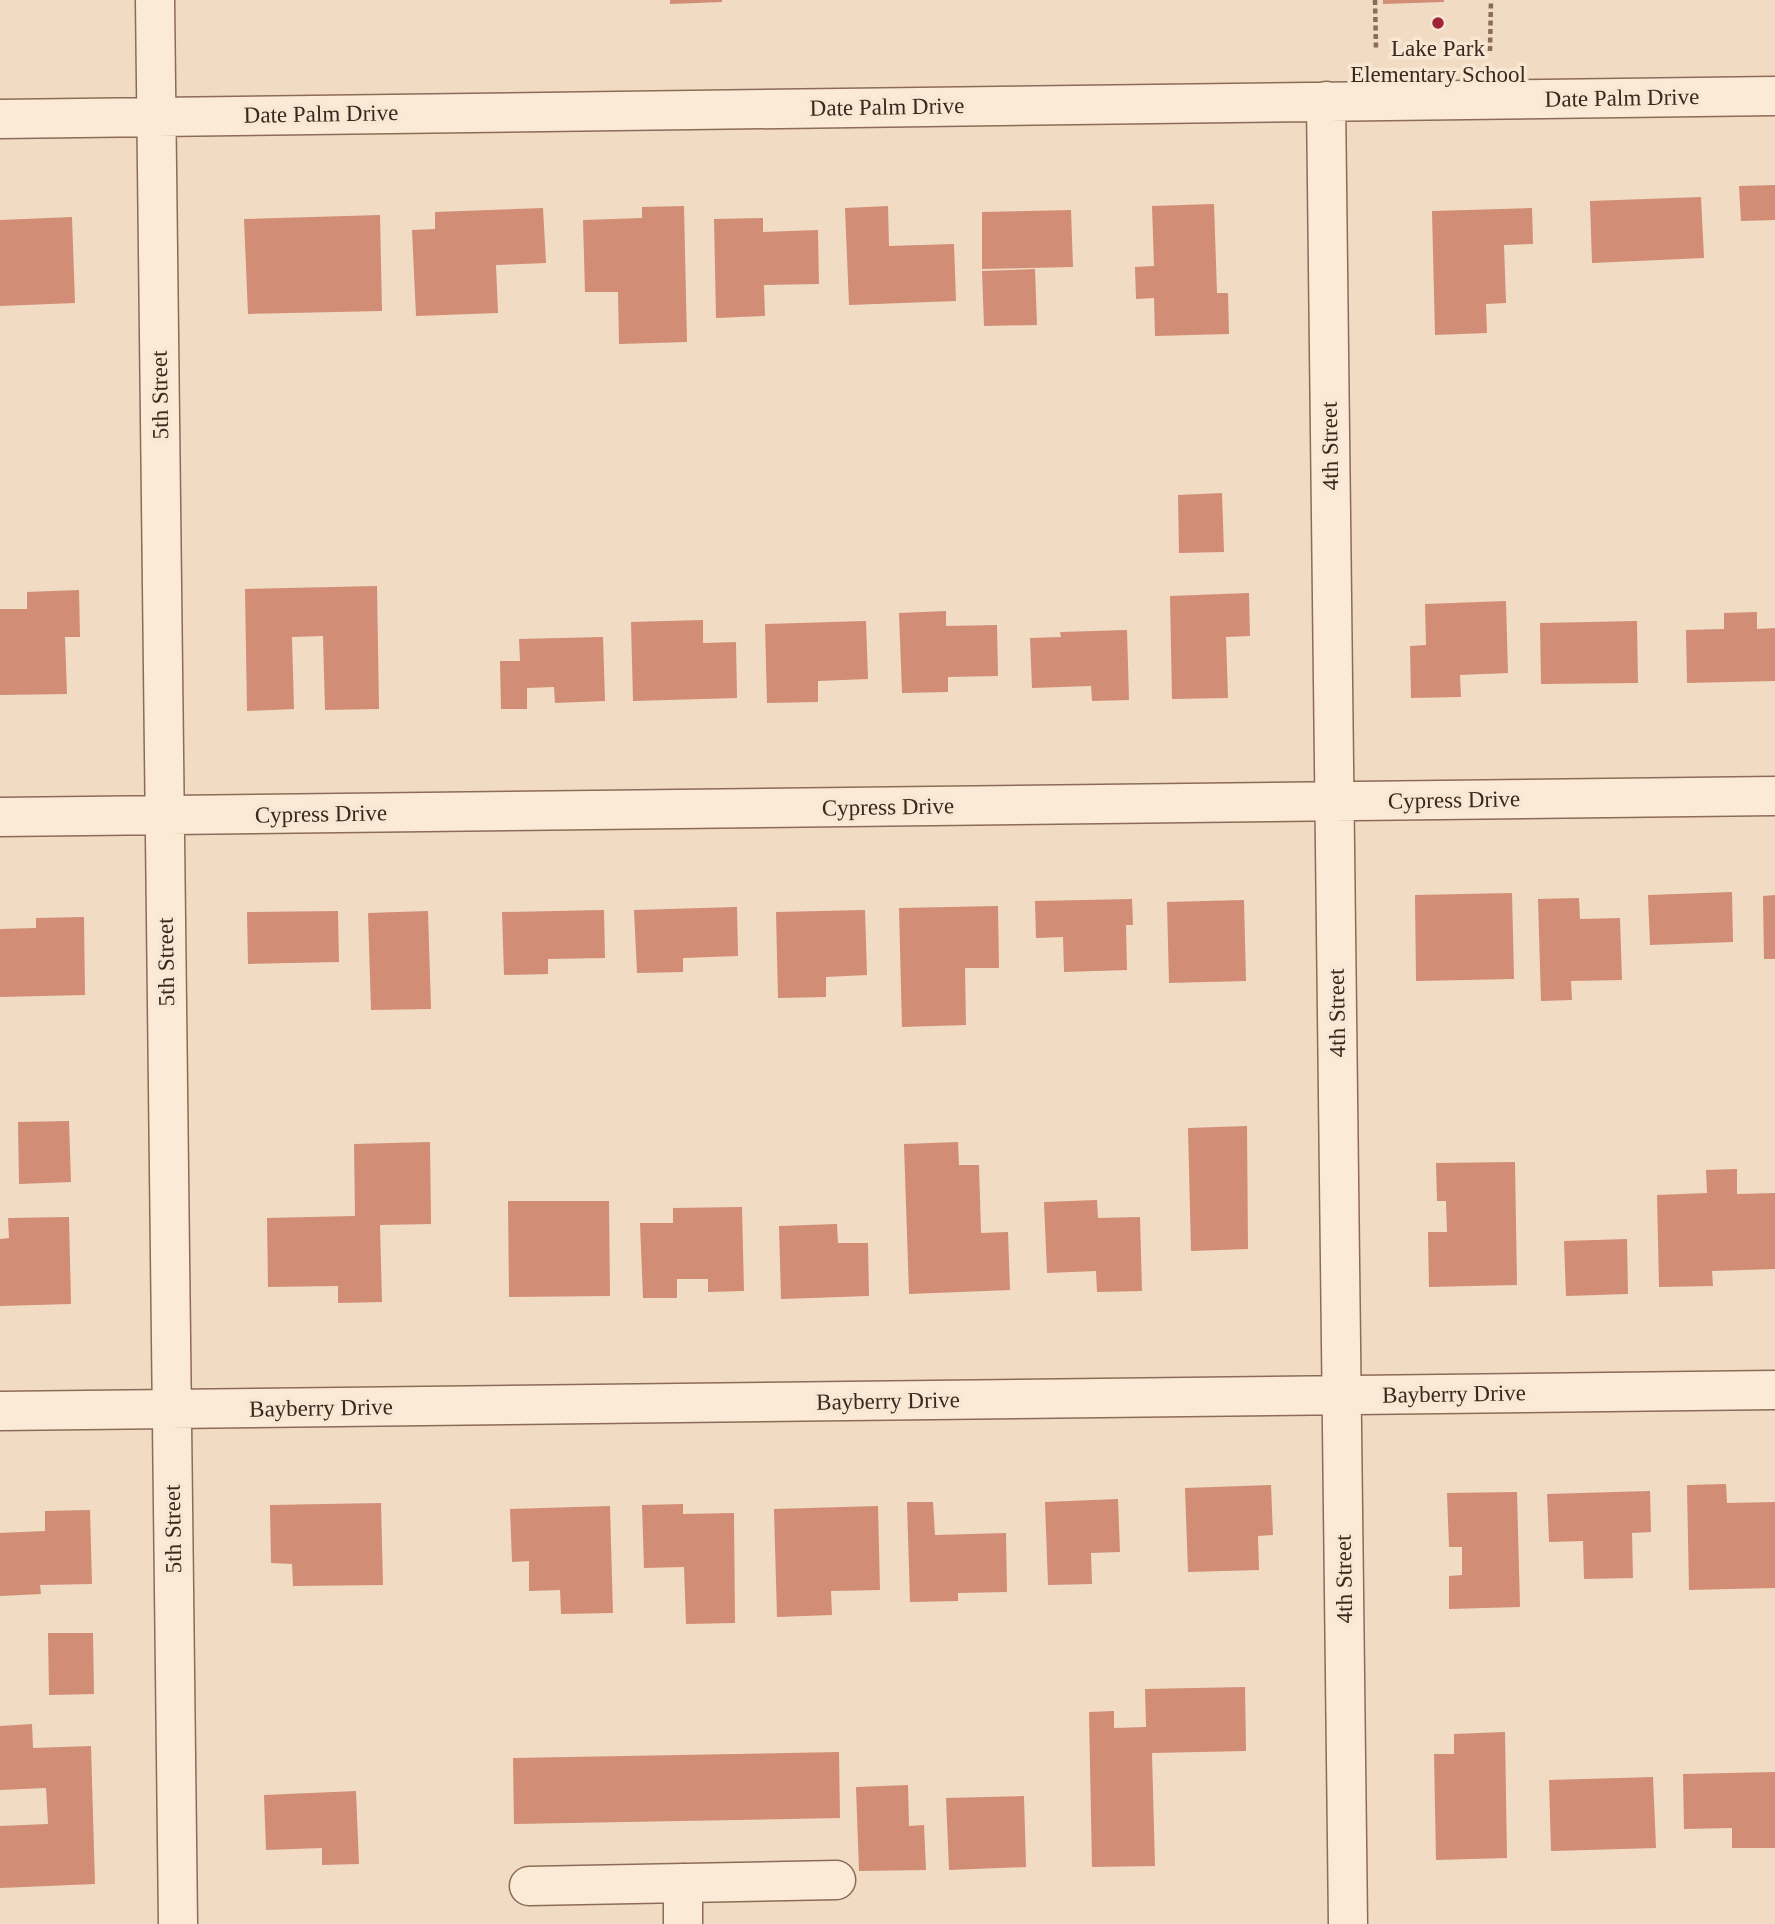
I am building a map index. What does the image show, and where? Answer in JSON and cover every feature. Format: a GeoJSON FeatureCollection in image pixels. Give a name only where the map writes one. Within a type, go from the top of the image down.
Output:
{"type":"FeatureCollection","features":[{"type":"Feature","properties":{"kind":"street","name":"5th Street"},"geometry":{"type":"LineString","coordinates":[[155,0],[178,1924]]}},
{"type":"Feature","properties":{"kind":"street","name":"Date Palm Drive"},"geometry":{"type":"LineString","coordinates":[[0,119],[1775,96]]}},
{"type":"Feature","properties":{"kind":"street","name":"4th Street"},"geometry":{"type":"LineString","coordinates":[[1326,101],[1348,1924]]}},
{"type":"Feature","properties":{"kind":"street","name":"Cypress Drive"},"geometry":{"type":"LineString","coordinates":[[0,817],[1775,796]]}},
{"type":"Feature","properties":{"kind":"street","name":"Bayberry Drive"},"geometry":{"type":"LineString","coordinates":[[0,1411],[1775,1390]]}},
{"type":"Feature","properties":{"kind":"street"},"geometry":{"type":"LineString","coordinates":[[529,1886],[836,1880]]}},
{"type":"Feature","properties":{"kind":"street"},"geometry":{"type":"LineString","coordinates":[[682,1883],[683,1924]]}},
{"type":"Feature","properties":{"kind":"path"},"geometry":{"type":"LineString","coordinates":[[1376,0],[1376,50]]}},
{"type":"Feature","properties":{"kind":"path"},"geometry":{"type":"LineString","coordinates":[[1490,51],[1491,0]]}},
{"type":"Feature","properties":{"kind":"building"},"geometry":{"type":"Polygon","coordinates":[[[670,0],[722,0],[722,2],[670,4],[670,0]]]}},
{"type":"Feature","properties":{"kind":"building"},"geometry":{"type":"Polygon","coordinates":[[[1383,0],[1444,0],[1444,2],[1383,4],[1383,0]]]}},
{"type":"Feature","properties":{"kind":"building"},"geometry":{"type":"Polygon","coordinates":[[[1775,185],[1775,220],[1741,221],[1739,186],[1775,185]]]}},
{"type":"Feature","properties":{"kind":"building"},"geometry":{"type":"Polygon","coordinates":[[[1701,197],[1704,258],[1592,263],[1590,201],[1701,197]]]}},
{"type":"Feature","properties":{"kind":"building"},"geometry":{"type":"Polygon","coordinates":[[[1214,204],[1217,293],[1228,293],[1229,334],[1155,336],[1154,298],[1136,299],[1135,267],[1154,266],[1152,206],[1214,204]]]}},
{"type":"Feature","properties":{"kind":"building"},"geometry":{"type":"Polygon","coordinates":[[[684,206],[687,342],[619,344],[618,292],[585,292],[583,220],[642,218],[642,207],[684,206]]]}},
{"type":"Feature","properties":{"kind":"building"},"geometry":{"type":"Polygon","coordinates":[[[888,206],[889,246],[954,244],[956,301],[849,305],[845,208],[888,206]]]}},
{"type":"Feature","properties":{"kind":"building"},"geometry":{"type":"Polygon","coordinates":[[[543,208],[546,263],[496,265],[498,313],[416,316],[412,230],[435,229],[435,212],[543,208]]]}},
{"type":"Feature","properties":{"kind":"building"},"geometry":{"type":"Polygon","coordinates":[[[1532,208],[1533,244],[1504,245],[1506,303],[1486,304],[1487,333],[1435,335],[1432,211],[1532,208]]]}},
{"type":"Feature","properties":{"kind":"building"},"geometry":{"type":"Polygon","coordinates":[[[1071,210],[1073,267],[982,269],[982,212],[1071,210]]]}},
{"type":"Feature","properties":{"kind":"building"},"geometry":{"type":"Polygon","coordinates":[[[380,215],[382,311],[248,314],[244,219],[380,215]]]}},
{"type":"Feature","properties":{"kind":"building"},"geometry":{"type":"Polygon","coordinates":[[[72,217],[75,303],[0,306],[0,220],[72,217]]]}},
{"type":"Feature","properties":{"kind":"building"},"geometry":{"type":"Polygon","coordinates":[[[763,218],[763,232],[818,230],[819,284],[764,285],[765,316],[716,318],[714,219],[763,218]]]}},
{"type":"Feature","properties":{"kind":"building"},"geometry":{"type":"Polygon","coordinates":[[[1035,269],[1037,325],[984,326],[982,271],[1035,269]]]}},
{"type":"Feature","properties":{"kind":"building"},"geometry":{"type":"Polygon","coordinates":[[[1222,493],[1224,552],[1179,553],[1178,495],[1222,493]]]}},
{"type":"Feature","properties":{"kind":"building"},"geometry":{"type":"Polygon","coordinates":[[[377,586],[379,709],[325,710],[323,636],[292,637],[294,709],[247,711],[245,589],[377,586]]]}},
{"type":"Feature","properties":{"kind":"building"},"geometry":{"type":"Polygon","coordinates":[[[79,590],[80,637],[65,637],[67,694],[0,695],[0,609],[27,609],[27,592],[79,590]]]}},
{"type":"Feature","properties":{"kind":"building"},"geometry":{"type":"Polygon","coordinates":[[[1249,593],[1250,636],[1226,637],[1228,698],[1172,699],[1170,596],[1249,593]]]}},
{"type":"Feature","properties":{"kind":"building"},"geometry":{"type":"Polygon","coordinates":[[[1506,601],[1508,673],[1460,675],[1461,697],[1411,698],[1410,646],[1426,645],[1425,604],[1506,601]]]}},
{"type":"Feature","properties":{"kind":"building"},"geometry":{"type":"Polygon","coordinates":[[[946,611],[946,626],[997,625],[998,676],[948,677],[948,692],[902,693],[899,613],[946,611]]]}},
{"type":"Feature","properties":{"kind":"building"},"geometry":{"type":"Polygon","coordinates":[[[1757,612],[1757,629],[1775,628],[1775,681],[1687,683],[1686,630],[1724,629],[1724,613],[1757,612]]]}},
{"type":"Feature","properties":{"kind":"building"},"geometry":{"type":"Polygon","coordinates":[[[703,620],[703,643],[736,642],[737,698],[633,701],[631,622],[703,620]]]}},
{"type":"Feature","properties":{"kind":"building"},"geometry":{"type":"Polygon","coordinates":[[[866,621],[868,679],[818,681],[818,702],[767,703],[765,624],[866,621]]]}},
{"type":"Feature","properties":{"kind":"building"},"geometry":{"type":"Polygon","coordinates":[[[1637,621],[1638,683],[1541,684],[1540,623],[1637,621]]]}},
{"type":"Feature","properties":{"kind":"building"},"geometry":{"type":"Polygon","coordinates":[[[1127,630],[1129,700],[1092,701],[1091,686],[1032,688],[1030,638],[1061,637],[1060,632],[1127,630]]]}},
{"type":"Feature","properties":{"kind":"building"},"geometry":{"type":"Polygon","coordinates":[[[603,637],[605,701],[555,703],[554,687],[527,688],[527,709],[501,709],[500,661],[520,661],[519,639],[603,637]]]}},
{"type":"Feature","properties":{"kind":"building"},"geometry":{"type":"Polygon","coordinates":[[[1732,892],[1733,942],[1650,945],[1648,895],[1732,892]]]}},
{"type":"Feature","properties":{"kind":"building"},"geometry":{"type":"Polygon","coordinates":[[[1512,893],[1514,979],[1416,981],[1415,895],[1512,893]]]}},
{"type":"Feature","properties":{"kind":"building"},"geometry":{"type":"Polygon","coordinates":[[[1775,895],[1775,959],[1764,959],[1763,896],[1775,895]]]}},
{"type":"Feature","properties":{"kind":"building"},"geometry":{"type":"Polygon","coordinates":[[[1579,898],[1580,919],[1620,918],[1622,980],[1571,981],[1572,1000],[1541,1001],[1538,899],[1579,898]]]}},
{"type":"Feature","properties":{"kind":"building"},"geometry":{"type":"Polygon","coordinates":[[[1132,899],[1133,925],[1126,925],[1127,970],[1064,972],[1063,937],[1036,938],[1035,901],[1132,899]]]}},
{"type":"Feature","properties":{"kind":"building"},"geometry":{"type":"Polygon","coordinates":[[[1244,900],[1246,981],[1169,983],[1167,902],[1244,900]]]}},
{"type":"Feature","properties":{"kind":"building"},"geometry":{"type":"Polygon","coordinates":[[[998,906],[999,968],[965,968],[966,1025],[902,1027],[899,908],[998,906]]]}},
{"type":"Feature","properties":{"kind":"building"},"geometry":{"type":"Polygon","coordinates":[[[737,907],[738,956],[683,958],[683,972],[637,973],[634,910],[737,907]]]}},
{"type":"Feature","properties":{"kind":"building"},"geometry":{"type":"Polygon","coordinates":[[[604,910],[605,958],[548,959],[548,974],[504,975],[502,912],[604,910]]]}},
{"type":"Feature","properties":{"kind":"building"},"geometry":{"type":"Polygon","coordinates":[[[865,910],[867,975],[826,977],[826,997],[778,998],[776,912],[865,910]]]}},
{"type":"Feature","properties":{"kind":"building"},"geometry":{"type":"Polygon","coordinates":[[[338,911],[339,962],[248,964],[247,912],[338,911]]]}},
{"type":"Feature","properties":{"kind":"building"},"geometry":{"type":"Polygon","coordinates":[[[428,911],[431,1009],[371,1010],[368,913],[428,911]]]}},
{"type":"Feature","properties":{"kind":"building"},"geometry":{"type":"Polygon","coordinates":[[[84,917],[85,995],[0,997],[0,929],[36,928],[36,918],[84,917]]]}},
{"type":"Feature","properties":{"kind":"building"},"geometry":{"type":"Polygon","coordinates":[[[69,1121],[71,1182],[19,1184],[18,1122],[69,1121]]]}},
{"type":"Feature","properties":{"kind":"building"},"geometry":{"type":"Polygon","coordinates":[[[1247,1126],[1248,1249],[1191,1251],[1188,1128],[1247,1126]]]}},
{"type":"Feature","properties":{"kind":"building"},"geometry":{"type":"Polygon","coordinates":[[[430,1142],[431,1224],[380,1225],[382,1302],[338,1303],[338,1286],[268,1287],[267,1218],[355,1216],[354,1144],[430,1142]]]}},
{"type":"Feature","properties":{"kind":"building"},"geometry":{"type":"Polygon","coordinates":[[[958,1142],[959,1165],[979,1165],[981,1233],[1008,1232],[1010,1290],[909,1294],[904,1144],[958,1142]]]}},
{"type":"Feature","properties":{"kind":"building"},"geometry":{"type":"Polygon","coordinates":[[[1515,1162],[1517,1285],[1429,1287],[1428,1232],[1447,1232],[1446,1201],[1437,1201],[1436,1163],[1515,1162]]]}},
{"type":"Feature","properties":{"kind":"building"},"geometry":{"type":"Polygon","coordinates":[[[1737,1169],[1737,1194],[1775,1193],[1775,1269],[1712,1271],[1713,1286],[1659,1287],[1657,1195],[1707,1193],[1706,1170],[1737,1169]]]}},
{"type":"Feature","properties":{"kind":"building"},"geometry":{"type":"Polygon","coordinates":[[[1097,1200],[1098,1218],[1140,1217],[1142,1291],[1097,1292],[1096,1271],[1047,1273],[1044,1202],[1097,1200]]]}},
{"type":"Feature","properties":{"kind":"building"},"geometry":{"type":"Polygon","coordinates":[[[508,1201],[609,1201],[610,1296],[509,1297],[508,1201]]]}},
{"type":"Feature","properties":{"kind":"building"},"geometry":{"type":"Polygon","coordinates":[[[742,1207],[744,1291],[708,1292],[708,1279],[677,1279],[677,1298],[643,1298],[640,1223],[673,1223],[673,1208],[742,1207]]]}},
{"type":"Feature","properties":{"kind":"building"},"geometry":{"type":"Polygon","coordinates":[[[69,1217],[71,1304],[0,1306],[0,1239],[9,1238],[8,1218],[69,1217]]]}},
{"type":"Feature","properties":{"kind":"building"},"geometry":{"type":"Polygon","coordinates":[[[837,1224],[838,1243],[868,1243],[869,1296],[781,1299],[779,1226],[837,1224]]]}},
{"type":"Feature","properties":{"kind":"building"},"geometry":{"type":"Polygon","coordinates":[[[1627,1239],[1628,1294],[1566,1296],[1564,1241],[1627,1239]]]}},
{"type":"Feature","properties":{"kind":"building"},"geometry":{"type":"Polygon","coordinates":[[[1726,1484],[1727,1503],[1775,1502],[1775,1588],[1689,1590],[1687,1485],[1726,1484]]]}},
{"type":"Feature","properties":{"kind":"building"},"geometry":{"type":"Polygon","coordinates":[[[1271,1485],[1273,1535],[1258,1536],[1259,1570],[1188,1572],[1185,1488],[1271,1485]]]}},
{"type":"Feature","properties":{"kind":"building"},"geometry":{"type":"Polygon","coordinates":[[[1650,1491],[1651,1532],[1632,1533],[1633,1578],[1584,1579],[1583,1541],[1549,1542],[1547,1494],[1650,1491]]]}},
{"type":"Feature","properties":{"kind":"building"},"geometry":{"type":"Polygon","coordinates":[[[1517,1492],[1520,1607],[1449,1609],[1449,1576],[1462,1575],[1462,1547],[1449,1547],[1447,1493],[1517,1492]]]}},
{"type":"Feature","properties":{"kind":"building"},"geometry":{"type":"Polygon","coordinates":[[[1118,1499],[1120,1552],[1091,1553],[1092,1584],[1048,1585],[1045,1502],[1118,1499]]]}},
{"type":"Feature","properties":{"kind":"building"},"geometry":{"type":"Polygon","coordinates":[[[907,1502],[933,1502],[935,1535],[1006,1533],[1007,1592],[958,1593],[958,1601],[910,1602],[907,1502]]]}},
{"type":"Feature","properties":{"kind":"building"},"geometry":{"type":"Polygon","coordinates":[[[381,1503],[383,1585],[293,1586],[292,1564],[271,1563],[270,1505],[381,1503]]]}},
{"type":"Feature","properties":{"kind":"building"},"geometry":{"type":"Polygon","coordinates":[[[683,1504],[683,1514],[734,1513],[735,1623],[686,1624],[684,1567],[644,1568],[642,1505],[683,1504]]]}},
{"type":"Feature","properties":{"kind":"building"},"geometry":{"type":"Polygon","coordinates":[[[610,1506],[613,1613],[561,1614],[560,1590],[529,1591],[529,1561],[512,1562],[510,1509],[610,1506]]]}},
{"type":"Feature","properties":{"kind":"building"},"geometry":{"type":"Polygon","coordinates":[[[878,1506],[880,1590],[831,1591],[832,1615],[777,1617],[774,1509],[878,1506]]]}},
{"type":"Feature","properties":{"kind":"building"},"geometry":{"type":"Polygon","coordinates":[[[90,1510],[92,1584],[40,1585],[41,1594],[0,1596],[0,1533],[45,1531],[45,1511],[90,1510]]]}},
{"type":"Feature","properties":{"kind":"building"},"geometry":{"type":"Polygon","coordinates":[[[48,1633],[93,1633],[94,1694],[49,1695],[48,1633]]]}},
{"type":"Feature","properties":{"kind":"building"},"geometry":{"type":"Polygon","coordinates":[[[1245,1687],[1246,1751],[1152,1753],[1155,1866],[1092,1867],[1089,1712],[1114,1711],[1114,1728],[1146,1727],[1145,1689],[1245,1687]]]}},
{"type":"Feature","properties":{"kind":"building"},"geometry":{"type":"Polygon","coordinates":[[[32,1724],[33,1748],[91,1746],[95,1884],[0,1888],[0,1826],[48,1824],[46,1788],[0,1790],[0,1726],[32,1724]]]}},
{"type":"Feature","properties":{"kind":"building"},"geometry":{"type":"Polygon","coordinates":[[[1505,1732],[1507,1858],[1436,1860],[1434,1754],[1454,1754],[1454,1734],[1505,1732]]]}},
{"type":"Feature","properties":{"kind":"building"},"geometry":{"type":"Polygon","coordinates":[[[839,1752],[840,1818],[514,1824],[513,1758],[839,1752]]]}},
{"type":"Feature","properties":{"kind":"building"},"geometry":{"type":"Polygon","coordinates":[[[1775,1772],[1775,1848],[1732,1848],[1732,1828],[1684,1829],[1683,1774],[1775,1772]]]}},
{"type":"Feature","properties":{"kind":"building"},"geometry":{"type":"Polygon","coordinates":[[[1653,1777],[1656,1848],[1551,1851],[1549,1780],[1653,1777]]]}},
{"type":"Feature","properties":{"kind":"building"},"geometry":{"type":"Polygon","coordinates":[[[908,1785],[909,1826],[924,1825],[926,1870],[859,1871],[856,1787],[908,1785]]]}},
{"type":"Feature","properties":{"kind":"building"},"geometry":{"type":"Polygon","coordinates":[[[356,1791],[359,1864],[322,1865],[322,1848],[266,1850],[264,1795],[356,1791]]]}},
{"type":"Feature","properties":{"kind":"building"},"geometry":{"type":"Polygon","coordinates":[[[1024,1796],[1026,1867],[949,1870],[946,1798],[1024,1796]]]}},
{"type":"Feature","properties":{"kind":"place","name":"Lake Park Elementary School"},"geometry":{"type":"Point","coordinates":[1438,23]}}]}
